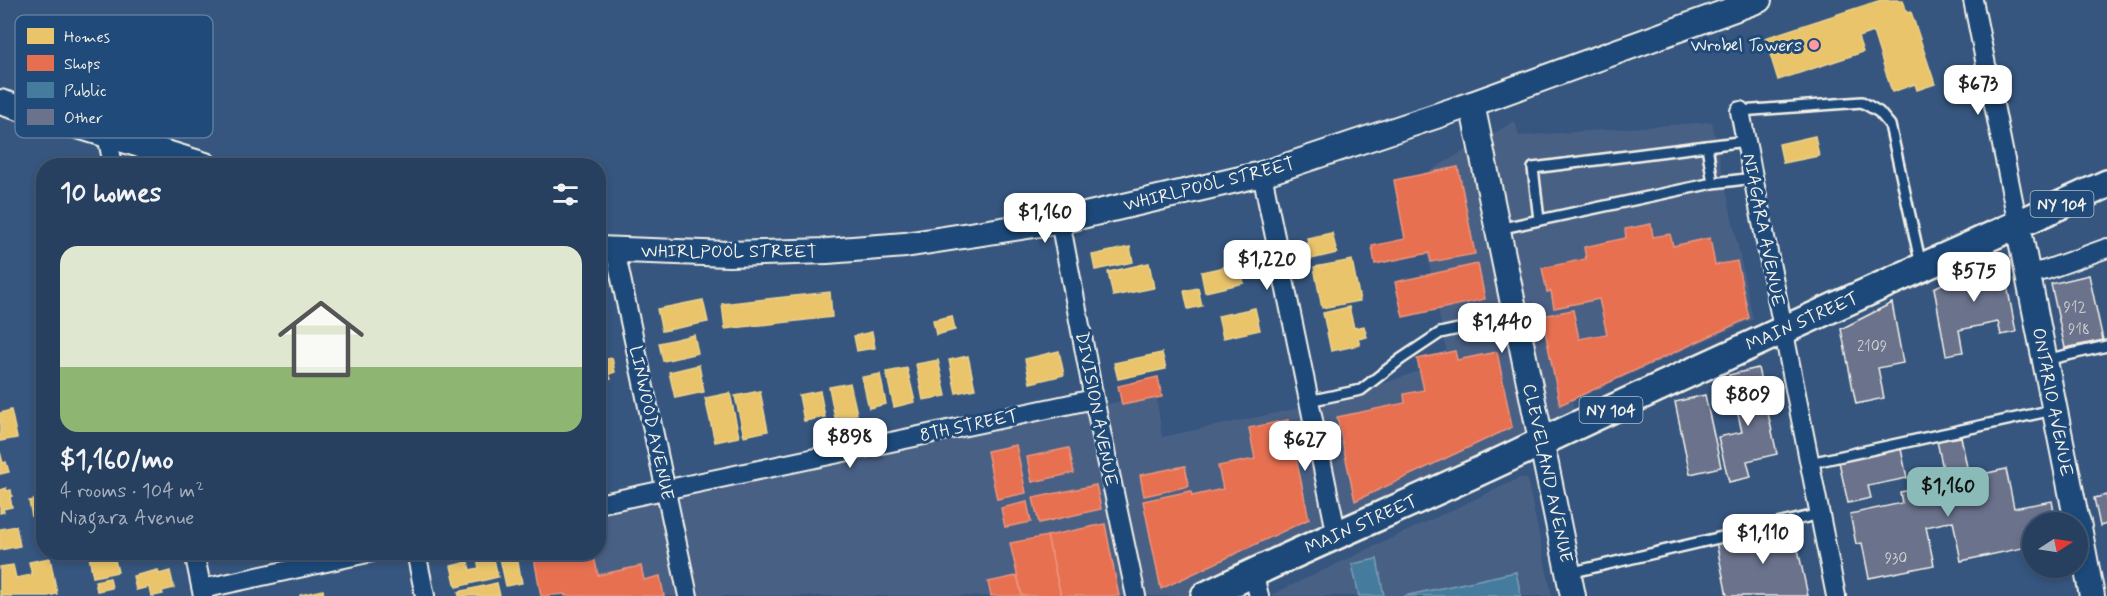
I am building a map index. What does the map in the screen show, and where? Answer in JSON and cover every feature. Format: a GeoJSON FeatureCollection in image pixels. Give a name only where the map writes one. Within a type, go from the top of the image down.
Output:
{"type":"FeatureCollection","features":[{"type":"Feature","properties":{"kind":"main road","name":"MAIN STREET"},"geometry":{"type":"LineString","coordinates":[[1205,596],[1256,584],[1337,536],[1783,329],[2107,184]]}},
{"type":"Feature","properties":{"kind":"street","name":"WHIRLPOOL STREET"},"geometry":{"type":"LineString","coordinates":[[607,250],[729,254],[827,251],[916,243],[1060,221],[1262,174],[1472,104],[1759,0]]}},
{"type":"Feature","properties":{"kind":"street","name":"ONTARIO AVENUE"},"geometry":{"type":"LineString","coordinates":[[1972,0],[2075,512]]}},
{"type":"Feature","properties":{"kind":"street"},"geometry":{"type":"LineString","coordinates":[[0,102],[15,107]]}},
{"type":"Feature","properties":{"kind":"street","name":"CLEVELAND AVENUE"},"geometry":{"type":"LineString","coordinates":[[1472,104],[1571,585]]}},
{"type":"Feature","properties":{"kind":"street","name":"NIAGARA AVENUE"},"geometry":{"type":"LineString","coordinates":[[1740,111],[1836,596]]}},
{"type":"Feature","properties":{"kind":"street"},"geometry":{"type":"LineString","coordinates":[[108,138],[112,158]]}},
{"type":"Feature","properties":{"kind":"street"},"geometry":{"type":"LineString","coordinates":[[117,138],[182,158]]}},
{"type":"Feature","properties":{"kind":"street"},"geometry":{"type":"LineString","coordinates":[[1262,174],[1337,536]]}},
{"type":"Feature","properties":{"kind":"street","name":"DIVISION AVENUE"},"geometry":{"type":"LineString","coordinates":[[1060,221],[1094,399],[1136,596]]}},
{"type":"Feature","properties":{"kind":"street"},"geometry":{"type":"LineString","coordinates":[[2027,274],[2046,270],[2107,248]]}},
{"type":"Feature","properties":{"kind":"street","name":"LINWOOD AVENUE"},"geometry":{"type":"LineString","coordinates":[[607,250],[666,490],[688,596]]}},
{"type":"Feature","properties":{"kind":"street","name":"8TH STREET"},"geometry":{"type":"LineString","coordinates":[[606,502],[1094,399]]}},
{"type":"Feature","properties":{"kind":"street"},"geometry":{"type":"LineString","coordinates":[[196,560],[202,592],[338,560]]}},
{"type":"Feature","properties":{"kind":"street"},"geometry":{"type":"LineString","coordinates":[[418,560],[425,596]]}},
{"type":"Feature","properties":{"kind":"street","name":"ONTARIO AVENUE"},"geometry":{"type":"LineString","coordinates":[[2088,576],[2092,596]]}},
{"type":"Feature","properties":{"kind":"lane"},"geometry":{"type":"LineString","coordinates":[[1740,111],[1862,102],[1879,112],[1890,126],[1922,267]]}},
{"type":"Feature","properties":{"kind":"lane"},"geometry":{"type":"LineString","coordinates":[[1539,220],[1533,168],[1746,141]]}},
{"type":"Feature","properties":{"kind":"lane"},"geometry":{"type":"LineString","coordinates":[[1707,146],[1713,183]]}},
{"type":"Feature","properties":{"kind":"lane"},"geometry":{"type":"LineString","coordinates":[[1498,229],[1713,183],[1754,178]]}},
{"type":"Feature","properties":{"kind":"lane"},"geometry":{"type":"LineString","coordinates":[[1308,401],[1361,390],[1440,333],[1516,317]]}},
{"type":"Feature","properties":{"kind":"lane"},"geometry":{"type":"LineString","coordinates":[[2045,360],[2107,346]]}},
{"type":"Feature","properties":{"kind":"lane"},"geometry":{"type":"LineString","coordinates":[[1810,463],[2055,410]]}},
{"type":"Feature","properties":{"kind":"lane"},"geometry":{"type":"LineString","coordinates":[[1571,585],[1820,514]]}},
{"type":"Feature","properties":{"kind":"shaded area"},"geometry":{"type":"Polygon","coordinates":[[[1515,121],[1519,136],[1712,122],[1753,319],[1572,401],[1576,420],[1198,596],[579,596],[572,560],[606,560],[606,509],[1156,394],[1162,437],[1343,399],[1448,360],[1413,181],[1515,121]]]}},
{"type":"Feature","properties":{"kind":"shaded area"},"geometry":{"type":"Polygon","coordinates":[[[1520,478],[1527,479],[1552,596],[1269,596],[1520,478]]]}},
{"type":"Feature","properties":{"kind":"building: Homes","name":"Wrobel Towers"},"geometry":{"type":"Polygon","coordinates":[[[1881,0],[1903,0],[1907,13],[1911,12],[1935,84],[1917,90],[1915,84],[1892,92],[1873,32],[1858,37],[1863,52],[1778,80],[1765,38],[1881,0]]]}},
{"type":"Feature","properties":{"kind":"building: Homes"},"geometry":{"type":"Polygon","coordinates":[[[1815,136],[1819,156],[1783,163],[1779,144],[1815,136]]]}},
{"type":"Feature","properties":{"kind":"building: Homes"},"geometry":{"type":"Polygon","coordinates":[[[1332,233],[1337,253],[1311,259],[1307,238],[1332,233]]]}},
{"type":"Feature","properties":{"kind":"building: Homes"},"geometry":{"type":"Polygon","coordinates":[[[1130,247],[1133,262],[1095,270],[1092,255],[1130,247]]]}},
{"type":"Feature","properties":{"kind":"building: Homes"},"geometry":{"type":"Polygon","coordinates":[[[1352,260],[1360,301],[1322,308],[1314,267],[1352,260]]]}},
{"type":"Feature","properties":{"kind":"building: Homes"},"geometry":{"type":"Polygon","coordinates":[[[1149,263],[1154,288],[1113,296],[1108,272],[1149,263]]]}},
{"type":"Feature","properties":{"kind":"building: Homes"},"geometry":{"type":"Polygon","coordinates":[[[1239,264],[1244,283],[1205,292],[1201,272],[1239,264]]]}},
{"type":"Feature","properties":{"kind":"building: Homes"},"geometry":{"type":"Polygon","coordinates":[[[1198,288],[1202,306],[1188,309],[1184,291],[1198,288]]]}},
{"type":"Feature","properties":{"kind":"building: Homes"},"geometry":{"type":"Polygon","coordinates":[[[830,292],[832,317],[725,329],[722,304],[830,292]]]}},
{"type":"Feature","properties":{"kind":"building: Homes"},"geometry":{"type":"Polygon","coordinates":[[[703,300],[708,322],[662,331],[657,309],[703,300]]]}},
{"type":"Feature","properties":{"kind":"building: Homes"},"geometry":{"type":"Polygon","coordinates":[[[1349,307],[1354,328],[1364,326],[1367,337],[1358,339],[1360,345],[1331,351],[1323,313],[1349,307]]]}},
{"type":"Feature","properties":{"kind":"building: Homes"},"geometry":{"type":"Polygon","coordinates":[[[1255,308],[1260,330],[1223,338],[1218,316],[1255,308]]]}},
{"type":"Feature","properties":{"kind":"building: Homes"},"geometry":{"type":"Polygon","coordinates":[[[952,316],[955,330],[936,335],[933,320],[952,316]]]}},
{"type":"Feature","properties":{"kind":"building: Homes"},"geometry":{"type":"Polygon","coordinates":[[[872,332],[875,348],[857,351],[854,336],[872,332]]]}},
{"type":"Feature","properties":{"kind":"building: Homes"},"geometry":{"type":"Polygon","coordinates":[[[694,335],[698,353],[663,361],[659,343],[694,335]]]}},
{"type":"Feature","properties":{"kind":"building: Homes"},"geometry":{"type":"Polygon","coordinates":[[[1059,351],[1064,375],[1030,383],[1025,359],[1059,351]]]}},
{"type":"Feature","properties":{"kind":"building: Homes"},"geometry":{"type":"Polygon","coordinates":[[[1162,353],[1166,369],[1118,379],[1114,363],[1162,353]]]}},
{"type":"Feature","properties":{"kind":"building: Homes"},"geometry":{"type":"Polygon","coordinates":[[[968,356],[975,389],[956,393],[949,360],[968,356]]]}},
{"type":"Feature","properties":{"kind":"building: Homes"},"geometry":{"type":"Polygon","coordinates":[[[612,358],[615,372],[609,374],[611,379],[606,380],[606,359],[612,358]]]}},
{"type":"Feature","properties":{"kind":"building: Homes"},"geometry":{"type":"Polygon","coordinates":[[[938,360],[946,396],[923,400],[916,364],[938,360]]]}},
{"type":"Feature","properties":{"kind":"building: Homes"},"geometry":{"type":"Polygon","coordinates":[[[699,365],[704,392],[675,398],[669,372],[699,365]]]}},
{"type":"Feature","properties":{"kind":"building: Homes"},"geometry":{"type":"Polygon","coordinates":[[[907,368],[915,402],[894,407],[886,372],[907,368]]]}},
{"type":"Feature","properties":{"kind":"building: Homes"},"geometry":{"type":"Polygon","coordinates":[[[880,374],[886,404],[869,408],[862,377],[880,374]]]}},
{"type":"Feature","properties":{"kind":"building: Homes"},"geometry":{"type":"Polygon","coordinates":[[[850,383],[857,414],[835,418],[829,387],[850,383]]]}},
{"type":"Feature","properties":{"kind":"building: Homes"},"geometry":{"type":"Polygon","coordinates":[[[760,391],[768,431],[744,436],[735,396],[760,391]]]}},
{"type":"Feature","properties":{"kind":"building: Homes"},"geometry":{"type":"Polygon","coordinates":[[[820,391],[825,417],[804,421],[799,395],[820,391]]]}},
{"type":"Feature","properties":{"kind":"building: Homes"},"geometry":{"type":"Polygon","coordinates":[[[730,393],[739,437],[715,442],[705,398],[730,393]]]}},
{"type":"Feature","properties":{"kind":"building: Homes"},"geometry":{"type":"Polygon","coordinates":[[[11,410],[17,438],[0,441],[0,413],[11,410]]]}},
{"type":"Feature","properties":{"kind":"building: Homes"},"geometry":{"type":"Polygon","coordinates":[[[0,452],[9,472],[0,474],[0,452]]]}},
{"type":"Feature","properties":{"kind":"building: Homes"},"geometry":{"type":"Polygon","coordinates":[[[6,488],[7,491],[11,490],[12,507],[3,509],[4,512],[0,513],[0,490],[6,488]]]}},
{"type":"Feature","properties":{"kind":"building: Homes"},"geometry":{"type":"Polygon","coordinates":[[[36,500],[36,516],[32,517],[29,501],[36,500]]]}},
{"type":"Feature","properties":{"kind":"building: Homes"},"geometry":{"type":"Polygon","coordinates":[[[16,526],[20,546],[0,550],[0,529],[16,526]]]}},
{"type":"Feature","properties":{"kind":"building: Homes"},"geometry":{"type":"Polygon","coordinates":[[[50,560],[57,594],[0,596],[0,567],[13,565],[16,578],[32,575],[29,562],[50,560]]]}},
{"type":"Feature","properties":{"kind":"building: Homes"},"geometry":{"type":"Polygon","coordinates":[[[90,560],[115,560],[118,572],[93,577],[90,560]]]}},
{"type":"Feature","properties":{"kind":"building: Homes"},"geometry":{"type":"Polygon","coordinates":[[[477,560],[494,560],[498,577],[456,587],[451,566],[468,562],[470,570],[479,568],[477,560]]]}},
{"type":"Feature","properties":{"kind":"building: Homes"},"geometry":{"type":"Polygon","coordinates":[[[500,560],[518,560],[522,583],[506,586],[500,560]]]}},
{"type":"Feature","properties":{"kind":"building: Homes"},"geometry":{"type":"Polygon","coordinates":[[[158,570],[159,574],[170,571],[174,588],[154,596],[151,596],[149,587],[136,590],[133,576],[158,570]]]}},
{"type":"Feature","properties":{"kind":"building: Homes"},"geometry":{"type":"Polygon","coordinates":[[[110,578],[112,588],[97,591],[95,581],[110,578]]]}},
{"type":"Feature","properties":{"kind":"building: Homes"},"geometry":{"type":"Polygon","coordinates":[[[497,583],[500,596],[459,596],[458,592],[497,583]]]}},
{"type":"Feature","properties":{"kind":"building: Homes"},"geometry":{"type":"Polygon","coordinates":[[[323,590],[324,596],[300,596],[300,595],[323,590]]]}},
{"type":"Feature","properties":{"kind":"building: Shops"},"geometry":{"type":"Polygon","coordinates":[[[1458,167],[1475,254],[1431,262],[1429,253],[1375,264],[1372,246],[1405,239],[1394,180],[1458,167]]]}},
{"type":"Feature","properties":{"kind":"building: Shops"},"geometry":{"type":"Polygon","coordinates":[[[1651,224],[1653,237],[1670,234],[1673,246],[1710,238],[1715,265],[1737,261],[1749,318],[1560,405],[1542,316],[1573,310],[1579,339],[1607,334],[1599,299],[1554,308],[1551,291],[1547,292],[1542,268],[1586,259],[1584,247],[1626,238],[1625,229],[1651,224]]]}},
{"type":"Feature","properties":{"kind":"building: Shops"},"geometry":{"type":"Polygon","coordinates":[[[1478,264],[1485,299],[1403,317],[1395,282],[1478,264]]]}},
{"type":"Feature","properties":{"kind":"building: Shops"},"geometry":{"type":"Polygon","coordinates":[[[1455,351],[1457,360],[1497,352],[1512,427],[1355,501],[1337,417],[1405,403],[1404,394],[1424,390],[1417,359],[1455,351]]]}},
{"type":"Feature","properties":{"kind":"building: Shops"},"geometry":{"type":"Polygon","coordinates":[[[1158,377],[1162,397],[1122,405],[1118,386],[1158,377]]]}},
{"type":"Feature","properties":{"kind":"building: Shops"},"geometry":{"type":"Polygon","coordinates":[[[1288,420],[1309,519],[1161,589],[1143,501],[1191,491],[1192,496],[1223,489],[1218,466],[1255,459],[1249,428],[1288,420]]]}},
{"type":"Feature","properties":{"kind":"building: Shops"},"geometry":{"type":"Polygon","coordinates":[[[1016,445],[1026,493],[997,499],[987,451],[1016,445]]]}},
{"type":"Feature","properties":{"kind":"building: Shops"},"geometry":{"type":"Polygon","coordinates":[[[1069,448],[1074,473],[1032,482],[1027,457],[1069,448]]]}},
{"type":"Feature","properties":{"kind":"building: Shops"},"geometry":{"type":"Polygon","coordinates":[[[1185,466],[1189,486],[1144,496],[1140,475],[1185,466]]]}},
{"type":"Feature","properties":{"kind":"building: Shops"},"geometry":{"type":"Polygon","coordinates":[[[1096,485],[1101,509],[1039,523],[1033,498],[1096,485]]]}},
{"type":"Feature","properties":{"kind":"building: Shops"},"geometry":{"type":"Polygon","coordinates":[[[1027,502],[1031,522],[1005,527],[1001,508],[1027,502]]]}},
{"type":"Feature","properties":{"kind":"building: Shops"},"geometry":{"type":"Polygon","coordinates":[[[1105,524],[1119,596],[1061,596],[1047,536],[1105,524]]]}},
{"type":"Feature","properties":{"kind":"building: Shops"},"geometry":{"type":"Polygon","coordinates":[[[1047,536],[1061,596],[1022,596],[1010,543],[1047,536]]]}},
{"type":"Feature","properties":{"kind":"building: Shops"},"geometry":{"type":"Polygon","coordinates":[[[534,560],[595,560],[598,575],[641,566],[644,580],[660,576],[664,596],[565,596],[565,594],[541,596],[534,560]]]}},
{"type":"Feature","properties":{"kind":"building: Shops"},"geometry":{"type":"Polygon","coordinates":[[[1017,576],[1022,596],[991,596],[988,582],[1017,576]]]}},
{"type":"Feature","properties":{"kind":"building: Public"},"geometry":{"type":"Polygon","coordinates":[[[1377,559],[1384,596],[1359,596],[1352,564],[1377,559]]]}},
{"type":"Feature","properties":{"kind":"building: Public"},"geometry":{"type":"Polygon","coordinates":[[[1516,572],[1521,596],[1404,596],[1516,572]]]}},
{"type":"Feature","properties":{"kind":"building: Other"},"geometry":{"type":"Polygon","coordinates":[[[2001,254],[2016,332],[2001,335],[1998,322],[1959,330],[1963,352],[1946,355],[1934,288],[2001,254]]]}},
{"type":"Feature","properties":{"kind":"building: Other"},"geometry":{"type":"Polygon","coordinates":[[[2089,275],[2103,340],[2065,348],[2051,284],[2089,275]]]}},
{"type":"Feature","properties":{"kind":"building: Other"},"geometry":{"type":"Polygon","coordinates":[[[1892,303],[1903,363],[1878,368],[1884,398],[1856,404],[1841,329],[1892,303]]]}},
{"type":"Feature","properties":{"kind":"building: Other"},"geometry":{"type":"Polygon","coordinates":[[[1758,368],[1777,454],[1747,461],[1751,477],[1729,482],[1718,437],[1742,432],[1729,375],[1758,368]]]}},
{"type":"Feature","properties":{"kind":"building: Other"},"geometry":{"type":"Polygon","coordinates":[[[1705,395],[1721,467],[1690,474],[1675,402],[1705,395]]]}},
{"type":"Feature","properties":{"kind":"building: Other"},"geometry":{"type":"Polygon","coordinates":[[[1961,437],[1969,477],[2006,469],[2014,508],[2052,501],[2054,512],[2022,512],[2022,548],[1961,561],[1953,521],[1926,527],[1934,565],[1869,578],[1862,543],[1856,544],[1850,514],[1902,503],[1900,492],[1946,483],[1937,441],[1961,437]]]}},
{"type":"Feature","properties":{"kind":"building: Other"},"geometry":{"type":"Polygon","coordinates":[[[1901,449],[1907,478],[1868,486],[1871,498],[1848,503],[1839,462],[1901,449]]]}},
{"type":"Feature","properties":{"kind":"building: Other"},"geometry":{"type":"Polygon","coordinates":[[[2107,495],[2107,524],[2100,526],[2094,498],[2107,495]]]}},
{"type":"Feature","properties":{"kind":"building: Other"},"geometry":{"type":"Polygon","coordinates":[[[1793,526],[1808,596],[1727,596],[1716,542],[1793,526]]]}},
{"type":"Feature","properties":{"kind":"place","name":"Wrobel Towers"},"geometry":{"type":"Point","coordinates":[1814,45]}}]}
